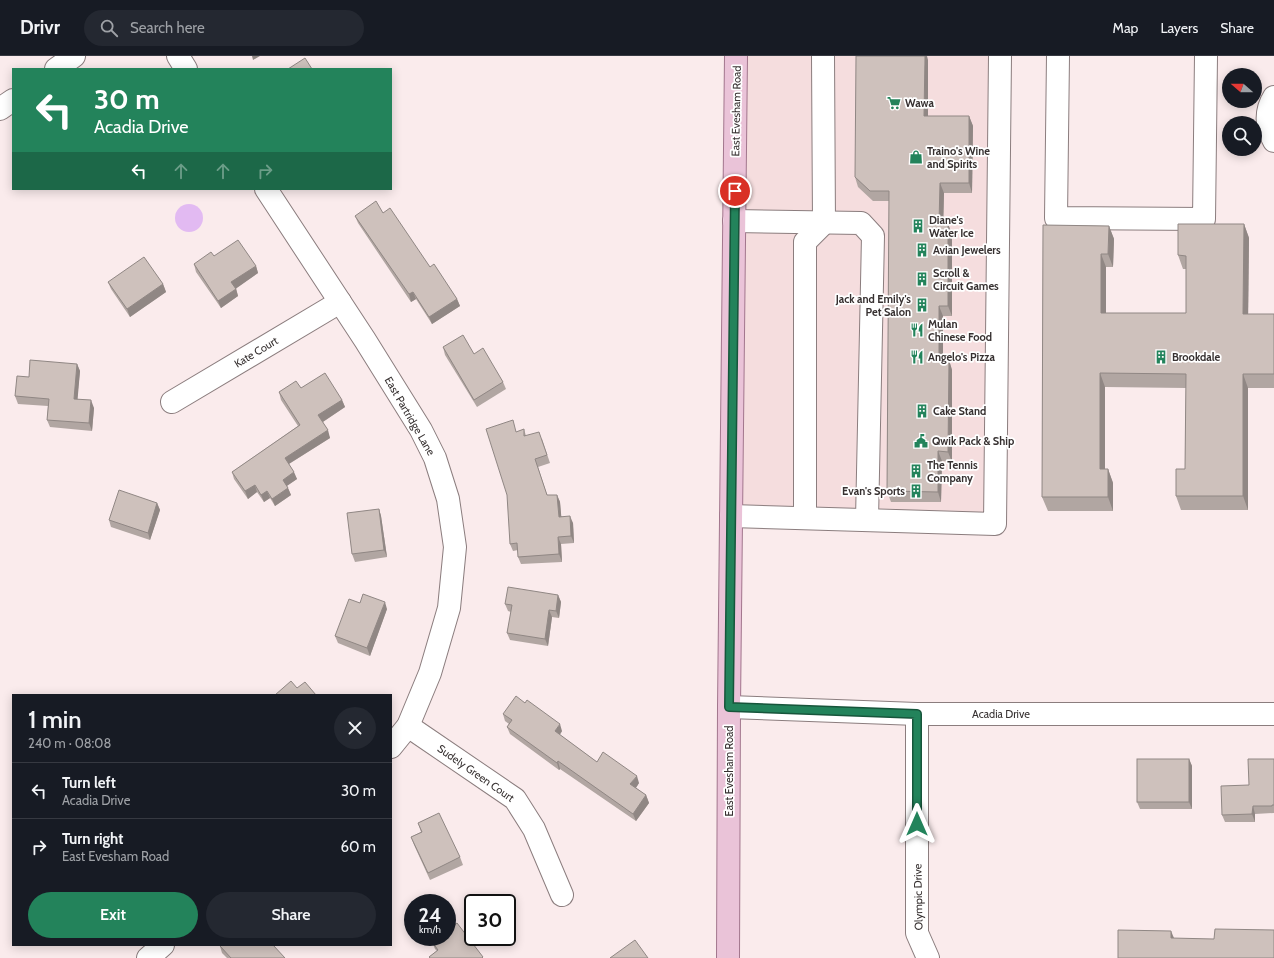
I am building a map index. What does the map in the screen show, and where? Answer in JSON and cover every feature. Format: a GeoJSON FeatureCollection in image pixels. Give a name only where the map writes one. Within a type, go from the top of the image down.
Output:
{"type":"FeatureCollection","features":[{"type":"Feature","properties":{"kind":"main road","name":"East Evesham Road"},"geometry":{"type":"LineString","coordinates":[[728,958],[729,707],[736,56]]}},
{"type":"Feature","properties":{"kind":"street"},"geometry":{"type":"LineString","coordinates":[[57,68],[74,56]]}},
{"type":"Feature","properties":{"kind":"street"},"geometry":{"type":"LineString","coordinates":[[178,56],[185,68]]}},
{"type":"Feature","properties":{"kind":"street"},"geometry":{"type":"LineString","coordinates":[[805,518],[805,242],[824,223],[824,56]]}},
{"type":"Feature","properties":{"kind":"street"},"geometry":{"type":"LineString","coordinates":[[731,516],[995,524],[1000,56]]}},
{"type":"Feature","properties":{"kind":"street"},"geometry":{"type":"LineString","coordinates":[[1058,56],[1056,218],[1197,219],[1204,219],[1206,56]]}},
{"type":"Feature","properties":{"kind":"street"},"geometry":{"type":"LineString","coordinates":[[1274,97],[1268,110],[1267,117],[1269,130],[1274,141]]}},
{"type":"Feature","properties":{"kind":"street"},"geometry":{"type":"LineString","coordinates":[[0,109],[12,101]]}},
{"type":"Feature","properties":{"kind":"street","name":"East Partridge Lane"},"geometry":{"type":"LineString","coordinates":[[267,190],[421,430],[435,458],[448,499],[455,547],[449,608],[430,673],[408,726],[392,746]]}},
{"type":"Feature","properties":{"kind":"street"},"geometry":{"type":"LineString","coordinates":[[734,221],[861,223],[873,236],[867,520]]}},
{"type":"Feature","properties":{"kind":"street","name":"Kate Court"},"geometry":{"type":"LineString","coordinates":[[172,402],[340,302]]}},
{"type":"Feature","properties":{"kind":"street","name":"Acadia Drive"},"geometry":{"type":"LineString","coordinates":[[729,707],[917,714],[1274,714]]}},
{"type":"Feature","properties":{"kind":"street","name":"Olympic Drive"},"geometry":{"type":"LineString","coordinates":[[917,714],[917,933],[928,958]]}},
{"type":"Feature","properties":{"kind":"street","name":"Sudely Green Court"},"geometry":{"type":"LineString","coordinates":[[408,726],[516,800],[534,829],[562,895]]}},
{"type":"Feature","properties":{"kind":"shaded area"},"geometry":{"type":"Polygon","coordinates":[[[736,56],[1000,56],[995,524],[731,516],[736,56]]]}},
{"type":"Feature","properties":{"kind":"shaded area"},"geometry":{"type":"Polygon","coordinates":[[[189,204],[195,205],[199,208],[202,212],[202,224],[199,228],[195,231],[189,232],[183,231],[179,228],[176,224],[175,218],[176,212],[179,208],[183,205],[189,204]]]}},
{"type":"Feature","properties":{"kind":"building"},"geometry":{"type":"Polygon","coordinates":[[[856,56],[925,56],[924,116],[969,116],[969,183],[940,183],[939,223],[948,224],[948,306],[939,306],[939,360],[949,360],[948,452],[938,451],[938,492],[887,491],[889,191],[870,191],[855,177],[856,56]]]}},
{"type":"Feature","properties":{"kind":"building"},"geometry":{"type":"Polygon","coordinates":[[[305,58],[311,68],[290,68],[305,58]]]}},
{"type":"Feature","properties":{"kind":"building"},"geometry":{"type":"Polygon","coordinates":[[[376,201],[383,213],[390,208],[430,267],[434,264],[457,299],[429,317],[413,292],[409,294],[355,216],[376,201]]]}},
{"type":"Feature","properties":{"kind":"building","name":"Brookdale"},"geometry":{"type":"Polygon","coordinates":[[[1178,224],[1244,224],[1243,314],[1274,314],[1274,374],[1243,374],[1243,496],[1176,496],[1176,469],[1185,469],[1186,374],[1100,373],[1100,469],[1108,469],[1108,497],[1042,497],[1043,225],[1109,226],[1108,254],[1101,254],[1101,313],[1186,313],[1186,256],[1178,255],[1178,224]]]}},
{"type":"Feature","properties":{"kind":"building"},"geometry":{"type":"Polygon","coordinates":[[[238,240],[256,266],[231,282],[236,289],[218,301],[194,264],[211,252],[214,256],[238,240]]]}},
{"type":"Feature","properties":{"kind":"building"},"geometry":{"type":"Polygon","coordinates":[[[144,257],[163,284],[127,309],[108,282],[144,257]]]}},
{"type":"Feature","properties":{"kind":"building"},"geometry":{"type":"Polygon","coordinates":[[[463,335],[474,354],[483,348],[503,382],[474,400],[443,347],[463,335]]]}},
{"type":"Feature","properties":{"kind":"building"},"geometry":{"type":"Polygon","coordinates":[[[30,360],[77,364],[74,399],[91,400],[89,423],[47,420],[49,399],[15,396],[17,376],[29,377],[30,360]]]}},
{"type":"Feature","properties":{"kind":"building"},"geometry":{"type":"Polygon","coordinates":[[[325,373],[342,400],[318,415],[328,430],[285,458],[294,472],[283,480],[288,488],[272,499],[267,491],[261,495],[255,485],[245,491],[232,472],[300,425],[279,392],[296,381],[301,388],[325,373]]]}},
{"type":"Feature","properties":{"kind":"building"},"geometry":{"type":"Polygon","coordinates":[[[513,420],[516,432],[524,429],[524,436],[539,432],[547,455],[535,459],[547,495],[557,495],[559,517],[570,516],[571,536],[558,537],[559,554],[518,557],[517,543],[510,544],[507,495],[486,429],[513,420]]]}},
{"type":"Feature","properties":{"kind":"building"},"geometry":{"type":"Polygon","coordinates":[[[119,490],[157,503],[148,533],[109,520],[119,490]]]}},
{"type":"Feature","properties":{"kind":"building"},"geometry":{"type":"Polygon","coordinates":[[[379,509],[384,550],[352,554],[347,513],[379,509]]]}},
{"type":"Feature","properties":{"kind":"building"},"geometry":{"type":"Polygon","coordinates":[[[508,587],[558,595],[556,611],[549,610],[545,639],[507,633],[512,605],[505,604],[508,587]]]}},
{"type":"Feature","properties":{"kind":"building"},"geometry":{"type":"Polygon","coordinates":[[[363,594],[385,602],[367,648],[335,636],[349,599],[360,603],[363,594]]]}},
{"type":"Feature","properties":{"kind":"building"},"geometry":{"type":"Polygon","coordinates":[[[291,681],[297,688],[305,682],[315,694],[276,694],[291,681]]]}},
{"type":"Feature","properties":{"kind":"building"},"geometry":{"type":"Polygon","coordinates":[[[516,696],[525,703],[527,700],[560,724],[555,731],[597,762],[603,752],[637,776],[630,784],[646,795],[633,814],[558,761],[557,763],[507,727],[512,720],[503,714],[516,696]]]}},
{"type":"Feature","properties":{"kind":"building"},"geometry":{"type":"Polygon","coordinates":[[[1137,759],[1189,759],[1189,802],[1137,802],[1137,759]]]}},
{"type":"Feature","properties":{"kind":"building"},"geometry":{"type":"Polygon","coordinates":[[[1248,759],[1274,759],[1274,805],[1253,806],[1252,814],[1222,815],[1221,786],[1249,785],[1248,759]]]}},
{"type":"Feature","properties":{"kind":"building"},"geometry":{"type":"Polygon","coordinates":[[[439,813],[460,857],[428,873],[411,837],[422,832],[418,823],[439,813]]]}},
{"type":"Feature","properties":{"kind":"building"},"geometry":{"type":"Polygon","coordinates":[[[457,923],[464,932],[464,946],[475,946],[483,957],[430,958],[429,957],[438,950],[435,946],[456,946],[457,923]]]}},
{"type":"Feature","properties":{"kind":"building"},"geometry":{"type":"Polygon","coordinates":[[[1215,929],[1274,930],[1274,958],[1118,958],[1118,930],[1171,931],[1171,938],[1214,939],[1215,929]]]}},
{"type":"Feature","properties":{"kind":"building"},"geometry":{"type":"Polygon","coordinates":[[[635,940],[648,958],[610,958],[635,940]]]}},
{"type":"Feature","properties":{"kind":"building"},"geometry":{"type":"Polygon","coordinates":[[[220,946],[274,946],[285,958],[231,958],[220,946]]]}},
{"type":"Feature","properties":{"kind":"place","name":"Wawa"},"geometry":{"type":"Point","coordinates":[894,103]}},
{"type":"Feature","properties":{"kind":"place","name":"Traino's Wine and Spirits"},"geometry":{"type":"Point","coordinates":[916,157]}},
{"type":"Feature","properties":{"kind":"place","name":"Diane's Water Ice"},"geometry":{"type":"Point","coordinates":[918,226]}},
{"type":"Feature","properties":{"kind":"place","name":"Avian Jewelers"},"geometry":{"type":"Point","coordinates":[922,250]}},
{"type":"Feature","properties":{"kind":"place","name":"Scroll & Circuit Games"},"geometry":{"type":"Point","coordinates":[922,279]}},
{"type":"Feature","properties":{"kind":"place","name":"Jack and Emily's Pet Salon"},"geometry":{"type":"Point","coordinates":[922,305]}},
{"type":"Feature","properties":{"kind":"place","name":"Mulan Chinese Food"},"geometry":{"type":"Point","coordinates":[917,330]}},
{"type":"Feature","properties":{"kind":"place","name":"Angelo's Pizza"},"geometry":{"type":"Point","coordinates":[917,357]}},
{"type":"Feature","properties":{"kind":"place","name":"Brookdale"},"geometry":{"type":"Point","coordinates":[1161,357]}},
{"type":"Feature","properties":{"kind":"place","name":"Cake Stand"},"geometry":{"type":"Point","coordinates":[922,411]}},
{"type":"Feature","properties":{"kind":"place","name":"Qwik Pack & Ship"},"geometry":{"type":"Point","coordinates":[921,441]}},
{"type":"Feature","properties":{"kind":"place","name":"The Tennis Company"},"geometry":{"type":"Point","coordinates":[916,471]}},
{"type":"Feature","properties":{"kind":"place","name":"Evan's Sports"},"geometry":{"type":"Point","coordinates":[916,491]}},
{"type":"Feature","properties":{"kind":"route"},"geometry":{"type":"LineString","coordinates":[[735,191],[729,707],[917,714],[917,824]]}}]}
